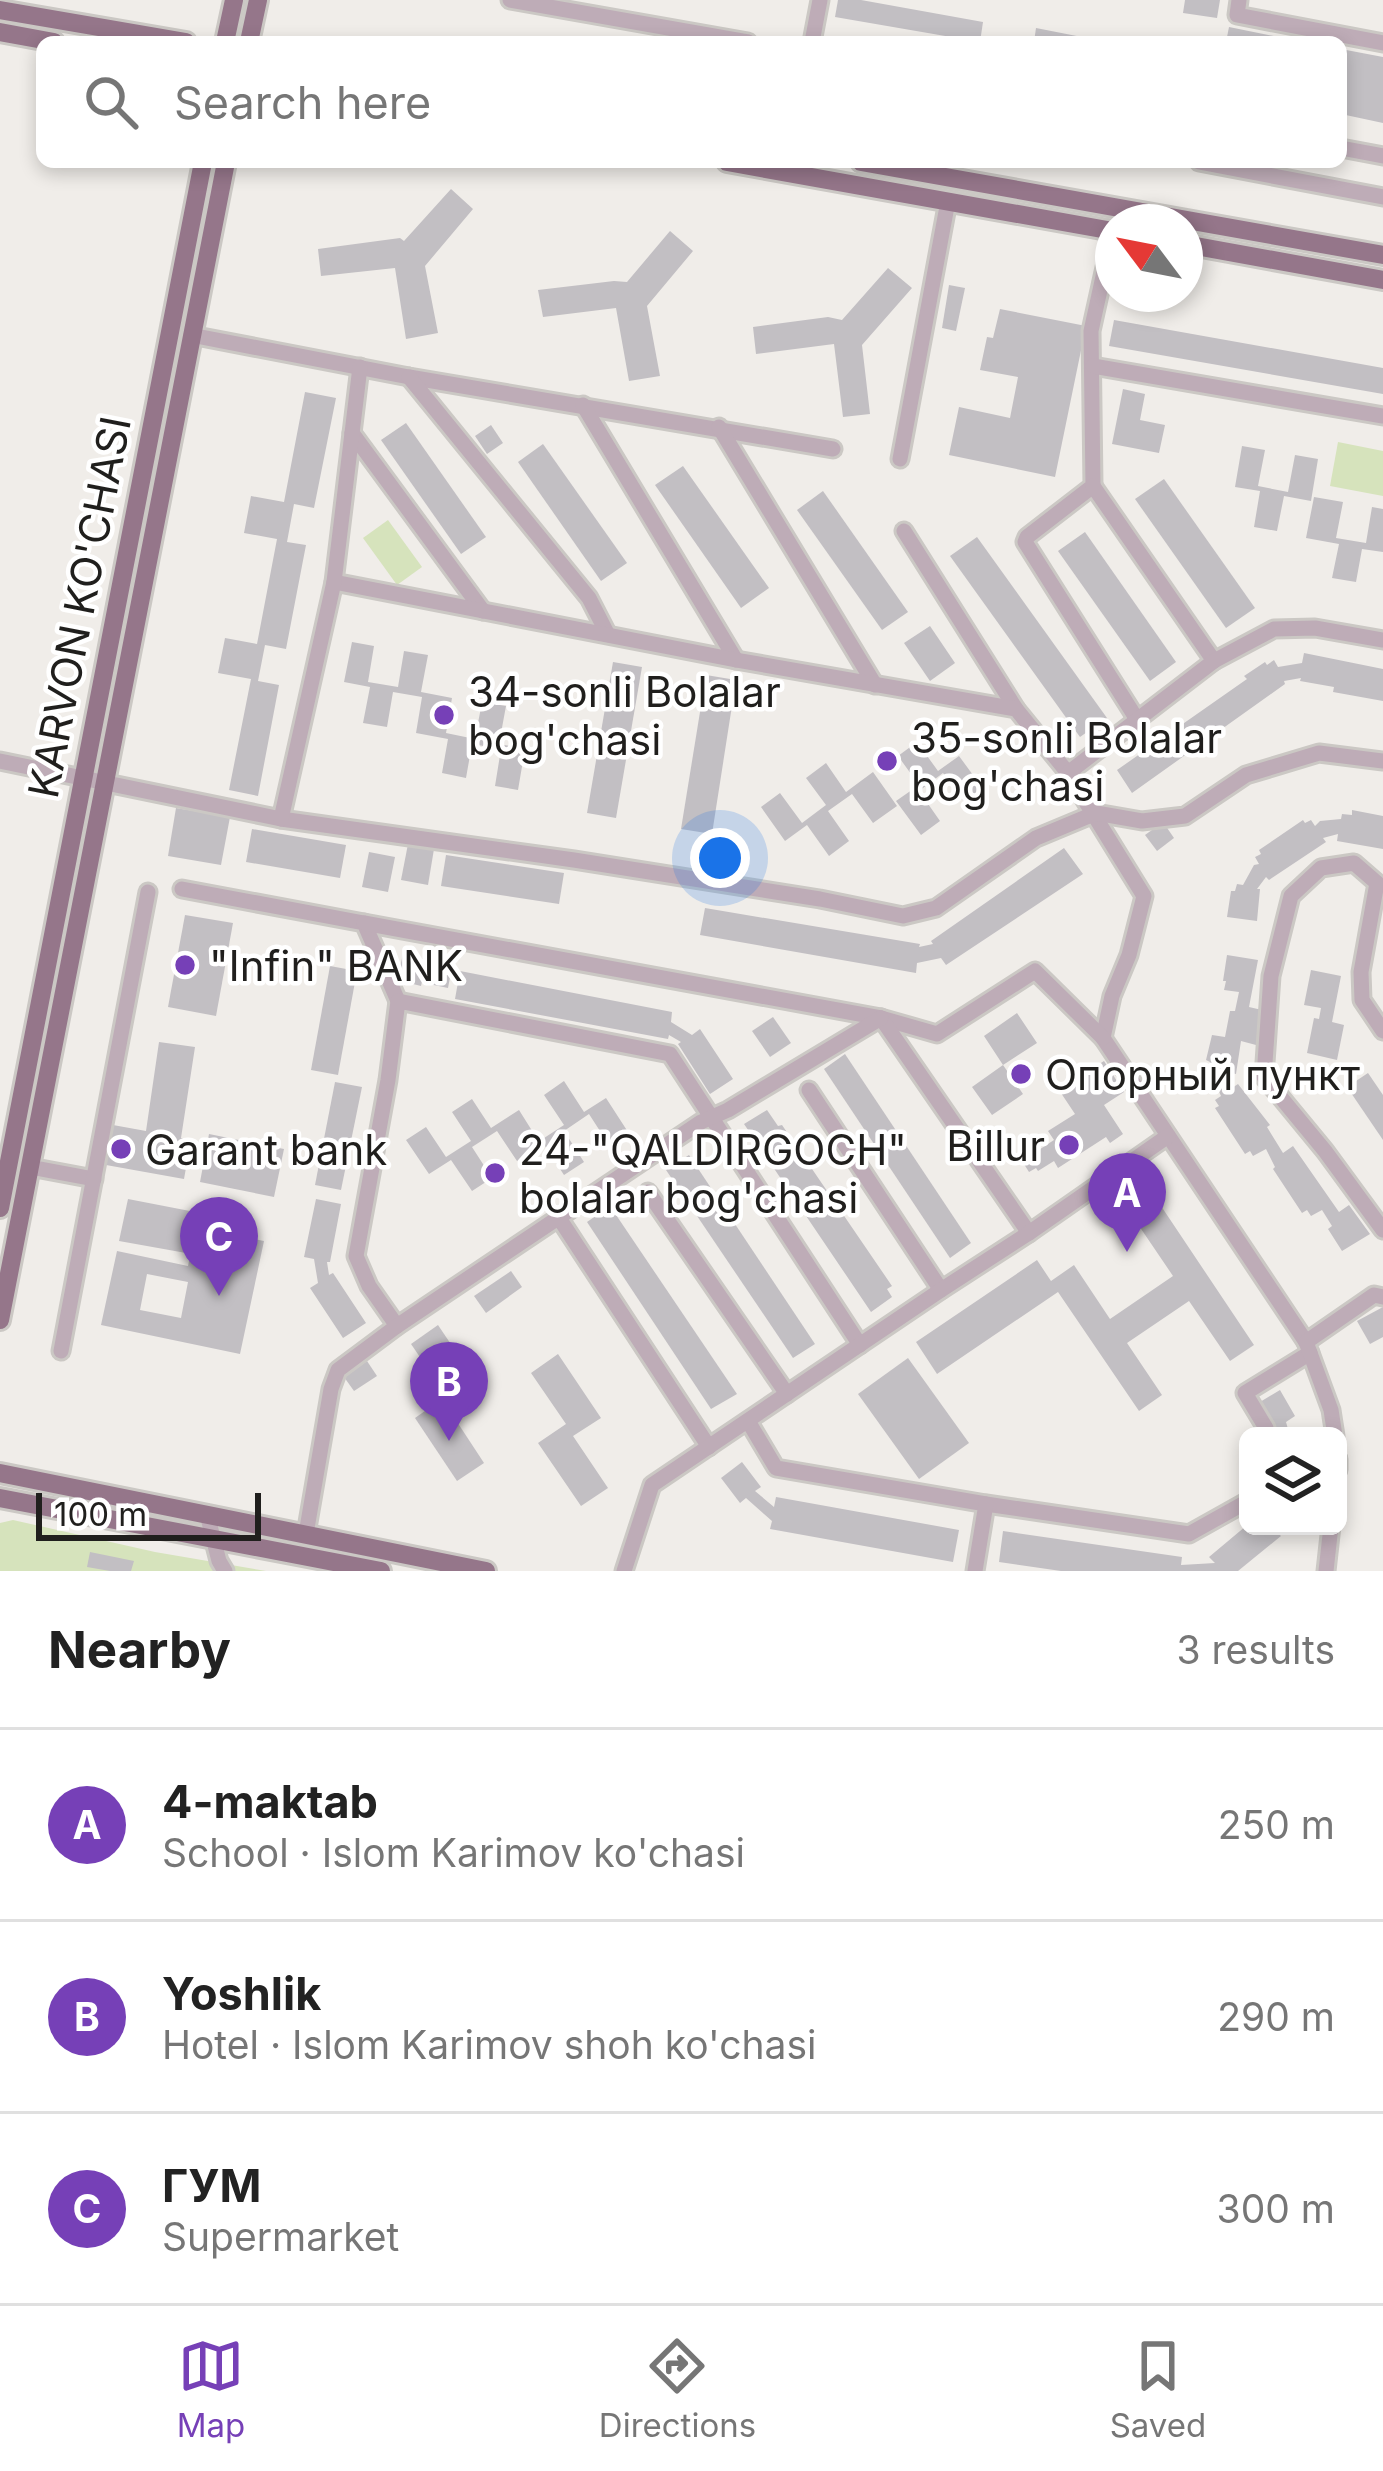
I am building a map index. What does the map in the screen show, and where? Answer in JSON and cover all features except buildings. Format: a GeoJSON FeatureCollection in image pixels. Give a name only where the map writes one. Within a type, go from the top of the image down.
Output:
{"type":"FeatureCollection","features":[{"type":"Feature","properties":{"kind":"main road"},"geometry":{"type":"LineString","coordinates":[[226,36],[234,0]]}},
{"type":"Feature","properties":{"kind":"main road"},"geometry":{"type":"LineString","coordinates":[[251,36],[258,0]]}},
{"type":"Feature","properties":{"kind":"main road"},"geometry":{"type":"LineString","coordinates":[[0,10],[151,36]]}},
{"type":"Feature","properties":{"kind":"main road"},"geometry":{"type":"LineString","coordinates":[[0,32],[36,39]]}},
{"type":"Feature","properties":{"kind":"main road","name":"KARVON KO'CHASI"},"geometry":{"type":"LineString","coordinates":[[0,1208],[5,1156],[201,168]]}},
{"type":"Feature","properties":{"kind":"main road"},"geometry":{"type":"LineString","coordinates":[[0,1320],[225,168]]}},
{"type":"Feature","properties":{"kind":"main road"},"geometry":{"type":"LineString","coordinates":[[761,168],[1095,228]]}},
{"type":"Feature","properties":{"kind":"main road"},"geometry":{"type":"LineString","coordinates":[[895,168],[1383,255]]}},
{"type":"Feature","properties":{"kind":"main road"},"geometry":{"type":"LineString","coordinates":[[1203,247],[1383,280]]}},
{"type":"Feature","properties":{"kind":"main road"},"geometry":{"type":"LineString","coordinates":[[0,1473],[486,1571]]}},
{"type":"Feature","properties":{"kind":"main road"},"geometry":{"type":"LineString","coordinates":[[0,1498],[381,1571]]}},
{"type":"Feature","properties":{"kind":"street"},"geometry":{"type":"LineString","coordinates":[[510,0],[714,36]]}},
{"type":"Feature","properties":{"kind":"street"},"geometry":{"type":"LineString","coordinates":[[813,36],[820,0]]}},
{"type":"Feature","properties":{"kind":"street"},"geometry":{"type":"LineString","coordinates":[[1239,0],[1237,16],[1345,36]]}},
{"type":"Feature","properties":{"kind":"street"},"geometry":{"type":"LineString","coordinates":[[1347,36],[1383,43]]}},
{"type":"Feature","properties":{"kind":"street"},"geometry":{"type":"LineString","coordinates":[[1347,149],[1383,156]]}},
{"type":"Feature","properties":{"kind":"street"},"geometry":{"type":"LineString","coordinates":[[1231,168],[1383,197]]}},
{"type":"Feature","properties":{"kind":"street"},"geometry":{"type":"LineString","coordinates":[[900,459],[948,201]]}},
{"type":"Feature","properties":{"kind":"street"},"geometry":{"type":"LineString","coordinates":[[1095,312],[1091,331],[1093,486],[1214,661]]}},
{"type":"Feature","properties":{"kind":"street"},"geometry":{"type":"LineString","coordinates":[[191,335],[833,448]]}},
{"type":"Feature","properties":{"kind":"street"},"geometry":{"type":"LineString","coordinates":[[1093,366],[1383,416]]}},
{"type":"Feature","properties":{"kind":"street"},"geometry":{"type":"LineString","coordinates":[[281,819],[334,583],[361,367]]}},
{"type":"Feature","properties":{"kind":"street"},"geometry":{"type":"LineString","coordinates":[[409,376],[590,598],[607,634]]}},
{"type":"Feature","properties":{"kind":"street"},"geometry":{"type":"LineString","coordinates":[[583,405],[736,660]]}},
{"type":"Feature","properties":{"kind":"street"},"geometry":{"type":"LineString","coordinates":[[719,428],[874,685]]}},
{"type":"Feature","properties":{"kind":"street"},"geometry":{"type":"LineString","coordinates":[[352,433],[483,611]]}},
{"type":"Feature","properties":{"kind":"street"},"geometry":{"type":"LineString","coordinates":[[1093,486],[1027,537],[1026,547],[1138,722]]}},
{"type":"Feature","properties":{"kind":"street"},"geometry":{"type":"LineString","coordinates":[[904,530],[1016,709],[1096,813],[1144,896],[1103,1038]]}},
{"type":"Feature","properties":{"kind":"street"},"geometry":{"type":"LineString","coordinates":[[334,583],[1016,709]]}},
{"type":"Feature","properties":{"kind":"street"},"geometry":{"type":"LineString","coordinates":[[1068,772],[1214,661],[1274,629],[1315,628],[1383,640]]}},
{"type":"Feature","properties":{"kind":"street"},"geometry":{"type":"LineString","coordinates":[[0,761],[281,819],[820,898],[903,916],[936,908],[1036,838],[1096,813],[1142,820],[1184,816],[1246,776],[1319,753],[1383,761]]}},
{"type":"Feature","properties":{"kind":"street"},"geometry":{"type":"LineString","coordinates":[[1383,1030],[1362,1000],[1361,972],[1377,883],[1354,862],[1321,868],[1292,896],[1271,976],[1264,1077],[1383,1230]]}},
{"type":"Feature","properties":{"kind":"street"},"geometry":{"type":"LineString","coordinates":[[182,889],[881,1018],[937,1034],[1035,971],[1103,1038],[1308,1348],[1334,1427]]}},
{"type":"Feature","properties":{"kind":"street"},"geometry":{"type":"LineString","coordinates":[[61,1351],[148,892]]}},
{"type":"Feature","properties":{"kind":"street"},"geometry":{"type":"LineString","coordinates":[[364,923],[398,1000],[356,1256],[369,1286],[397,1326]]}},
{"type":"Feature","properties":{"kind":"street"},"geometry":{"type":"LineString","coordinates":[[398,1000],[670,1054],[860,1345]]}},
{"type":"Feature","properties":{"kind":"street"},"geometry":{"type":"LineString","coordinates":[[306,1534],[338,1370],[711,1118],[881,1018]]}},
{"type":"Feature","properties":{"kind":"street"},"geometry":{"type":"LineString","coordinates":[[881,1018],[1030,1233]]}},
{"type":"Feature","properties":{"kind":"street"},"geometry":{"type":"LineString","coordinates":[[809,1090],[941,1290]]}},
{"type":"Feature","properties":{"kind":"street"},"geometry":{"type":"LineString","coordinates":[[624,1571],[652,1486],[1168,1136]]}},
{"type":"Feature","properties":{"kind":"street"},"geometry":{"type":"LineString","coordinates":[[30,1167],[94,1180]]}},
{"type":"Feature","properties":{"kind":"street"},"geometry":{"type":"LineString","coordinates":[[648,1192],[787,1394]]}},
{"type":"Feature","properties":{"kind":"street"},"geometry":{"type":"LineString","coordinates":[[559,1217],[709,1448]]}},
{"type":"Feature","properties":{"kind":"street"},"geometry":{"type":"LineString","coordinates":[[1265,1427],[1245,1393],[1374,1295],[1383,1297]]}},
{"type":"Feature","properties":{"kind":"street"},"geometry":{"type":"LineString","coordinates":[[748,1421],[776,1468],[1189,1534],[1239,1506]]}},
{"type":"Feature","properties":{"kind":"street"},"geometry":{"type":"LineString","coordinates":[[975,1571],[986,1504]]}},
{"type":"Feature","properties":{"kind":"street"},"geometry":{"type":"LineString","coordinates":[[207,1514],[225,1571]]}},
{"type":"Feature","properties":{"kind":"street"},"geometry":{"type":"LineString","coordinates":[[1326,1571],[1330,1535]]}},
{"type":"Feature","properties":{"kind":"green space"},"geometry":{"type":"Polygon","coordinates":[[[1338,442],[1383,451],[1383,496],[1330,486],[1338,442]]]}},
{"type":"Feature","properties":{"kind":"green space"},"geometry":{"type":"Polygon","coordinates":[[[388,520],[422,567],[397,585],[363,538],[388,520]]]}},
{"type":"Feature","properties":{"kind":"green space"},"geometry":{"type":"Polygon","coordinates":[[[13,1520],[266,1571],[0,1571],[0,1523],[13,1520]]]}},
{"type":"Feature","properties":{"kind":"place","name":"34-sonli Bolalar bog'chasi"},"geometry":{"type":"Point","coordinates":[444,715]}},
{"type":"Feature","properties":{"kind":"place","name":"35-sonli Bolalar bog'chasi"},"geometry":{"type":"Point","coordinates":[887,761]}},
{"type":"Feature","properties":{"kind":"place","name":"\"Infin\" BANK"},"geometry":{"type":"Point","coordinates":[185,965]}},
{"type":"Feature","properties":{"kind":"place","name":"Опорный пункт"},"geometry":{"type":"Point","coordinates":[1021,1074]}},
{"type":"Feature","properties":{"kind":"place","name":"Billur"},"geometry":{"type":"Point","coordinates":[1069,1145]}},
{"type":"Feature","properties":{"kind":"place","name":"Garant bank"},"geometry":{"type":"Point","coordinates":[121,1149]}},
{"type":"Feature","properties":{"kind":"place","name":"24-\"QALDIRGOCH\" bolalar bog'chasi"},"geometry":{"type":"Point","coordinates":[495,1173]}},
{"type":"Feature","properties":{"kind":"place","name":"4-maktab"},"geometry":{"type":"Point","coordinates":[1127,1252]}},
{"type":"Feature","properties":{"kind":"place","name":"ГУМ"},"geometry":{"type":"Point","coordinates":[219,1296]}},
{"type":"Feature","properties":{"kind":"place","name":"Yoshlik"},"geometry":{"type":"Point","coordinates":[449,1441]}}]}
